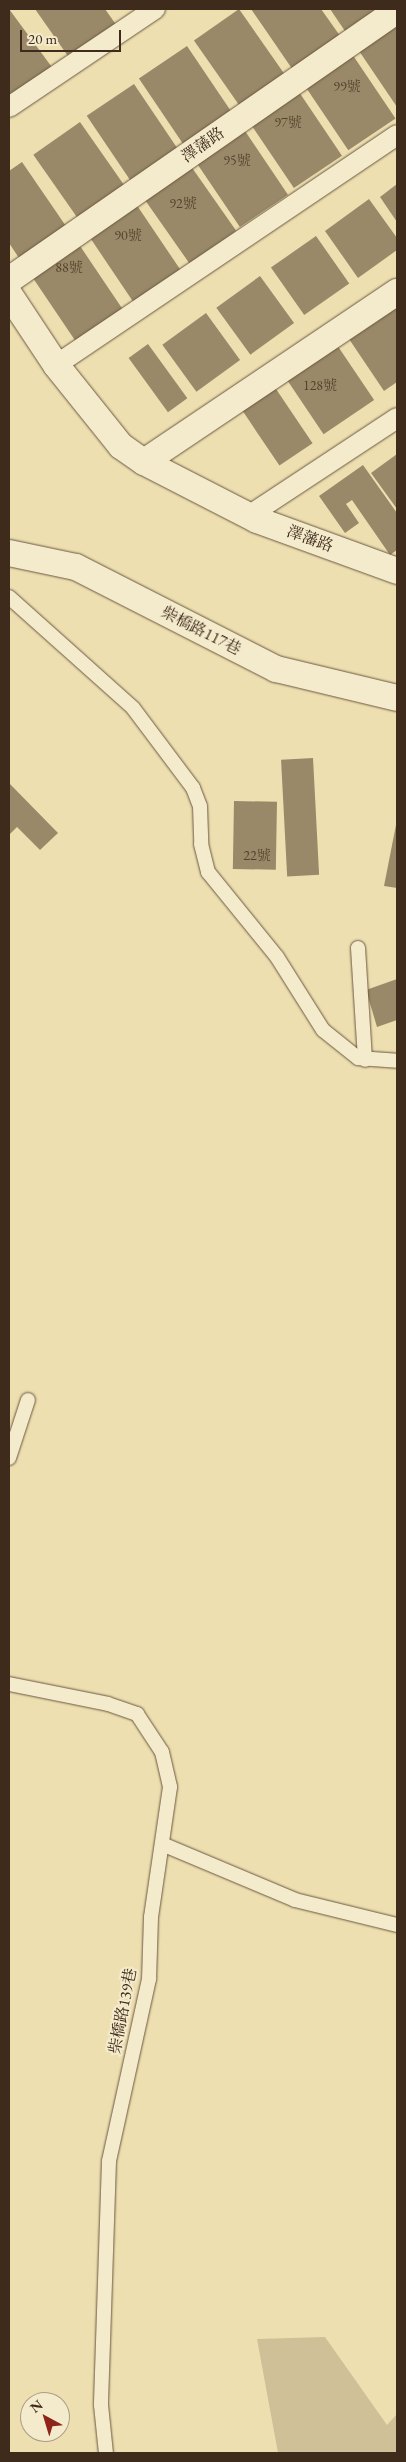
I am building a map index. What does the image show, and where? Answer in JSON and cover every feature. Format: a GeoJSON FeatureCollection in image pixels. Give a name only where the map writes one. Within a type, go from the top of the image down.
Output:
{"type":"FeatureCollection","features":[{"type":"Feature","properties":{"kind":"street"},"geometry":{"type":"LineString","coordinates":[[9,107],[155,9]]}},
{"type":"Feature","properties":{"kind":"street","name":"澤藩路"},"geometry":{"type":"LineString","coordinates":[[9,280],[397,10]]}},
{"type":"Feature","properties":{"kind":"street"},"geometry":{"type":"LineString","coordinates":[[56,365],[397,135]]}},
{"type":"Feature","properties":{"kind":"street"},"geometry":{"type":"LineString","coordinates":[[144,462],[397,292]]}},
{"type":"Feature","properties":{"kind":"street","name":"澤藩路"},"geometry":{"type":"LineString","coordinates":[[9,294],[56,365],[121,446],[144,462],[250,516],[397,571]]}},
{"type":"Feature","properties":{"kind":"street"},"geometry":{"type":"LineString","coordinates":[[250,516],[397,418]]}},
{"type":"Feature","properties":{"kind":"street","name":"柴橋路117巷"},"geometry":{"type":"LineString","coordinates":[[9,553],[76,567],[276,669],[397,698]]}},
{"type":"Feature","properties":{"kind":"lane"},"geometry":{"type":"LineString","coordinates":[[9,597],[133,708],[193,788],[200,806],[201,844],[208,872],[277,957],[323,1030],[365,1060],[397,1061]]}},
{"type":"Feature","properties":{"kind":"lane"},"geometry":{"type":"LineString","coordinates":[[358,948],[365,1060]]}},
{"type":"Feature","properties":{"kind":"lane"},"geometry":{"type":"LineString","coordinates":[[9,1458],[28,1400]]}},
{"type":"Feature","properties":{"kind":"lane","name":"柴橋路139巷"},"geometry":{"type":"LineString","coordinates":[[9,1684],[108,1704],[137,1714],[154,1737],[166,1768],[170,1787],[151,1917],[150,1979],[109,2161],[101,2405],[106,2453]]}},
{"type":"Feature","properties":{"kind":"lane"},"geometry":{"type":"LineString","coordinates":[[162,1844],[295,1900],[397,1925]]}},
{"type":"Feature","properties":{"kind":"shaded area"},"geometry":{"type":"Polygon","coordinates":[[[325,2337],[387,2425],[397,2414],[397,2453],[278,2453],[257,2339],[325,2337]]]}},
{"type":"Feature","properties":{"kind":"building"},"geometry":{"type":"Polygon","coordinates":[[[9,9],[54,70],[9,101],[9,9]]]}},
{"type":"Feature","properties":{"kind":"building"},"geometry":{"type":"Polygon","coordinates":[[[35,9],[105,9],[117,26],[70,59],[35,9]]]}},
{"type":"Feature","properties":{"kind":"building"},"geometry":{"type":"Polygon","coordinates":[[[239,9],[288,79],[243,110],[194,41],[239,9]]]}},
{"type":"Feature","properties":{"kind":"building"},"geometry":{"type":"Polygon","coordinates":[[[251,9],[321,9],[343,40],[295,73],[251,9]]]}},
{"type":"Feature","properties":{"kind":"building"},"geometry":{"type":"Polygon","coordinates":[[[330,9],[383,9],[347,34],[330,9]]]}},
{"type":"Feature","properties":{"kind":"building"},"geometry":{"type":"Polygon","coordinates":[[[397,12],[397,107],[353,42],[397,12]]]}},
{"type":"Feature","properties":{"kind":"building"},"geometry":{"type":"Polygon","coordinates":[[[187,46],[235,117],[187,150],[139,78],[187,46]]]}},
{"type":"Feature","properties":{"kind":"building"},"geometry":{"type":"Polygon","coordinates":[[[348,48],[396,118],[348,150],[301,80],[348,48]]]}},
{"type":"Feature","properties":{"kind":"building"},"geometry":{"type":"Polygon","coordinates":[[[134,84],[182,154],[134,186],[87,116],[134,84]]]}},
{"type":"Feature","properties":{"kind":"building"},"geometry":{"type":"Polygon","coordinates":[[[295,86],[342,156],[294,188],[247,118],[295,86]]]}},
{"type":"Feature","properties":{"kind":"building"},"geometry":{"type":"Polygon","coordinates":[[[80,122],[129,192],[83,225],[33,155],[80,122]]]}},
{"type":"Feature","properties":{"kind":"building"},"geometry":{"type":"Polygon","coordinates":[[[241,125],[288,195],[240,227],[193,157],[241,125]]]}},
{"type":"Feature","properties":{"kind":"building"},"geometry":{"type":"Polygon","coordinates":[[[22,162],[70,232],[23,264],[9,243],[9,171],[22,162]]]}},
{"type":"Feature","properties":{"kind":"building"},"geometry":{"type":"Polygon","coordinates":[[[188,162],[236,231],[189,264],[141,195],[188,162]]]}},
{"type":"Feature","properties":{"kind":"building"},"geometry":{"type":"Polygon","coordinates":[[[397,184],[397,222],[380,197],[397,184]]]}},
{"type":"Feature","properties":{"kind":"building"},"geometry":{"type":"Polygon","coordinates":[[[369,199],[397,238],[397,250],[358,278],[325,231],[369,199]]]}},
{"type":"Feature","properties":{"kind":"building"},"geometry":{"type":"Polygon","coordinates":[[[134,201],[180,270],[133,302],[87,233],[134,201]]]}},
{"type":"Feature","properties":{"kind":"building"},"geometry":{"type":"Polygon","coordinates":[[[316,236],[349,284],[304,315],[271,268],[316,236]]]}},
{"type":"Feature","properties":{"kind":"building"},"geometry":{"type":"Polygon","coordinates":[[[76,240],[124,310],[76,342],[29,272],[76,240]]]}},
{"type":"Feature","properties":{"kind":"building"},"geometry":{"type":"Polygon","coordinates":[[[260,276],[294,323],[250,355],[216,308],[260,276]]]}},
{"type":"Feature","properties":{"kind":"building"},"geometry":{"type":"Polygon","coordinates":[[[397,301],[397,382],[384,391],[345,333],[397,301]]]}},
{"type":"Feature","properties":{"kind":"building"},"geometry":{"type":"Polygon","coordinates":[[[206,313],[240,360],[196,392],[162,345],[206,313]]]}},
{"type":"Feature","properties":{"kind":"building"},"geometry":{"type":"Polygon","coordinates":[[[335,342],[374,400],[324,434],[284,376],[335,342]]]}},
{"type":"Feature","properties":{"kind":"building"},"geometry":{"type":"Polygon","coordinates":[[[148,344],[187,398],[168,412],[129,358],[148,344]]]}},
{"type":"Feature","properties":{"kind":"building"},"geometry":{"type":"Polygon","coordinates":[[[274,386],[313,443],[279,466],[241,408],[274,386]]]}},
{"type":"Feature","properties":{"kind":"building"},"geometry":{"type":"Polygon","coordinates":[[[397,454],[397,509],[371,473],[397,454]]]}},
{"type":"Feature","properties":{"kind":"building"},"geometry":{"type":"Polygon","coordinates":[[[363,465],[397,513],[397,550],[390,555],[352,500],[346,504],[359,523],[345,533],[319,496],[363,465]]]}},
{"type":"Feature","properties":{"kind":"building"},"geometry":{"type":"Polygon","coordinates":[[[313,758],[319,875],[287,877],[281,760],[313,758]]]}},
{"type":"Feature","properties":{"kind":"building"},"geometry":{"type":"Polygon","coordinates":[[[9,783],[58,833],[40,850],[17,827],[9,835],[9,783]]]}},
{"type":"Feature","properties":{"kind":"building"},"geometry":{"type":"Polygon","coordinates":[[[234,801],[277,802],[276,870],[233,869],[234,801]]]}},
{"type":"Feature","properties":{"kind":"building"},"geometry":{"type":"Polygon","coordinates":[[[397,825],[397,888],[384,886],[397,825]]]}},
{"type":"Feature","properties":{"kind":"building"},"geometry":{"type":"Polygon","coordinates":[[[397,979],[397,1020],[377,1027],[366,990],[397,979]]]}}]}
